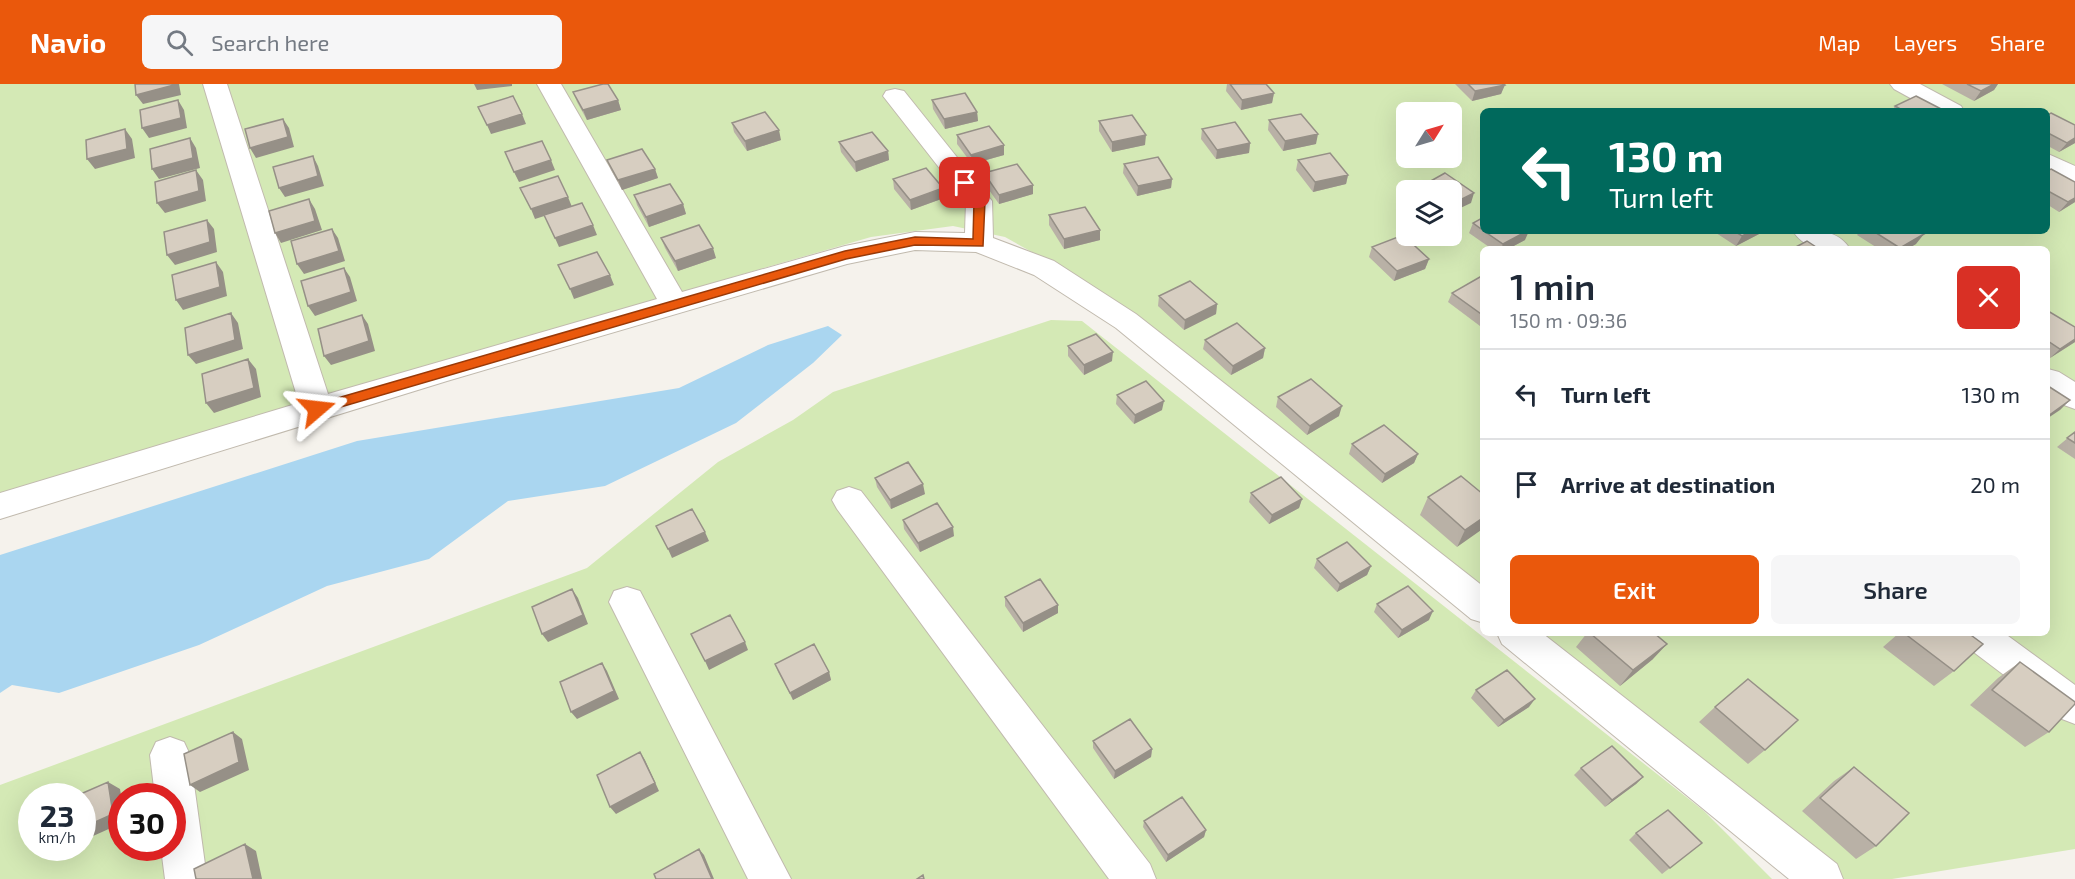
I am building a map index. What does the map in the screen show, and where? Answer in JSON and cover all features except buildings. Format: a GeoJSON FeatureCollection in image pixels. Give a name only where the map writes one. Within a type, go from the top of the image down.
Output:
{"type":"FeatureCollection","features":[{"type":"Feature","properties":{"kind":"street"},"geometry":{"type":"LineString","coordinates":[[215,84],[317,409]]}},
{"type":"Feature","properties":{"kind":"street"},"geometry":{"type":"LineString","coordinates":[[549,84],[674,304]]}},
{"type":"Feature","properties":{"kind":"street"},"geometry":{"type":"LineString","coordinates":[[1902,84],[1946,108]]}},
{"type":"Feature","properties":{"kind":"street"},"geometry":{"type":"LineString","coordinates":[[895,96],[979,201],[979,243]]}},
{"type":"Feature","properties":{"kind":"street"},"geometry":{"type":"LineString","coordinates":[[2050,163],[2075,177]]}},
{"type":"Feature","properties":{"kind":"street"},"geometry":{"type":"LineString","coordinates":[[1812,234],[1831,246]]}},
{"type":"Feature","properties":{"kind":"street"},"geometry":{"type":"LineString","coordinates":[[0,506],[317,409],[857,253],[915,241],[979,243],[1044,268],[1126,321],[1480,605]]}},
{"type":"Feature","properties":{"kind":"street"},"geometry":{"type":"LineString","coordinates":[[2050,381],[2075,397]]}},
{"type":"Feature","properties":{"kind":"street"},"geometry":{"type":"LineString","coordinates":[[849,500],[1135,879]]}},
{"type":"Feature","properties":{"kind":"street"},"geometry":{"type":"LineString","coordinates":[[627,602],[770,879]]}},
{"type":"Feature","properties":{"kind":"street"},"geometry":{"type":"LineString","coordinates":[[1519,636],[1822,879]]}},
{"type":"Feature","properties":{"kind":"street"},"geometry":{"type":"LineString","coordinates":[[1980,636],[2075,706]]}},
{"type":"Feature","properties":{"kind":"street"},"geometry":{"type":"LineString","coordinates":[[170,755],[186,879]]}},
{"type":"Feature","properties":{"kind":"green space"},"geometry":{"type":"Polygon","coordinates":[[[0,84],[2075,84],[2075,849],[1892,879],[1844,879],[1537,636],[2050,636],[2050,246],[1480,246],[1480,592],[1078,278],[1005,237],[953,226],[871,237],[571,324],[0,496],[0,84]]]}},
{"type":"Feature","properties":{"kind":"green space"},"geometry":{"type":"Polygon","coordinates":[[[1051,320],[1082,321],[1704,811],[1772,879],[0,879],[0,785],[587,568],[718,462],[793,420],[833,392],[1051,320]]]}},
{"type":"Feature","properties":{"kind":"water"},"geometry":{"type":"Polygon","coordinates":[[[828,326],[842,335],[813,363],[736,423],[605,486],[508,501],[429,559],[327,586],[199,645],[59,693],[12,685],[0,693],[0,555],[357,441],[679,388],[768,345],[828,326]]]}},
{"type":"Feature","properties":{"kind":"route"},"geometry":{"type":"LineString","coordinates":[[317,409],[845,255],[915,241],[979,243],[979,201],[965,183]]}}]}
